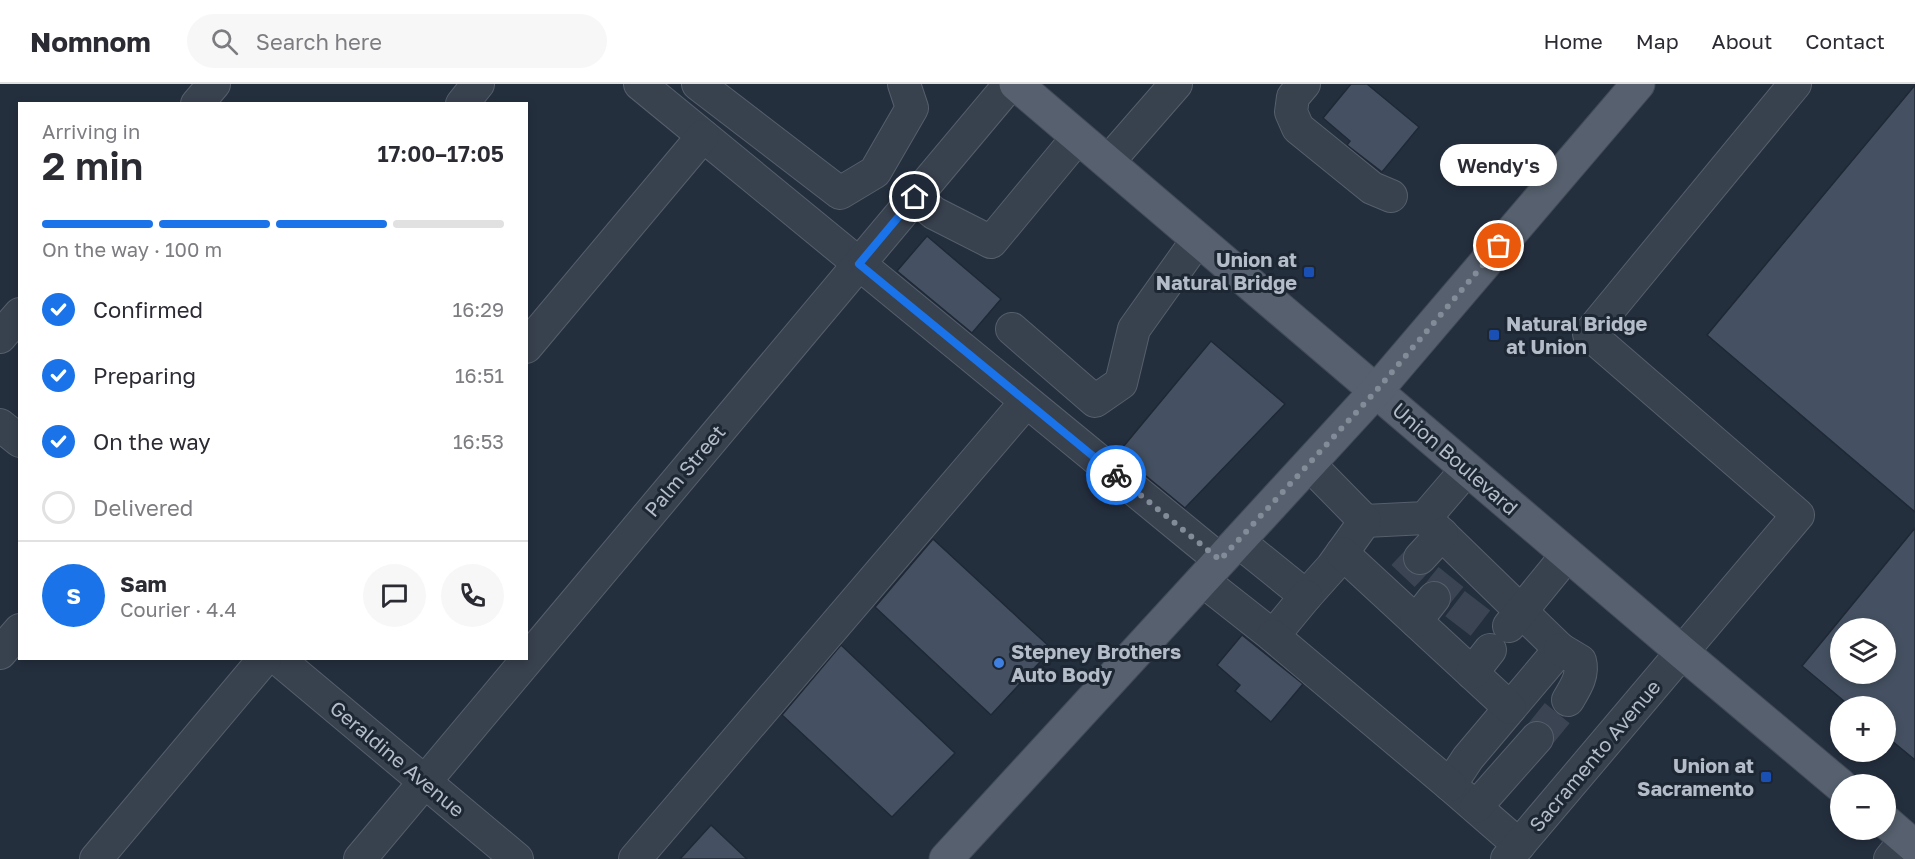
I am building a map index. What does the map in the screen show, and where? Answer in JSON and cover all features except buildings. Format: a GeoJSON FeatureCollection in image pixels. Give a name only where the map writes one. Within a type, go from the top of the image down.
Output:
{"type":"FeatureCollection","features":[{"type":"Feature","properties":{"kind":"main road","name":"Union Boulevard"},"geometry":{"type":"LineString","coordinates":[[1016,84],[1830,777]]}},
{"type":"Feature","properties":{"kind":"main road"},"geometry":{"type":"LineString","coordinates":[[946,859],[1376,391],[1630,87]]}},
{"type":"Feature","properties":{"kind":"street"},"geometry":{"type":"LineString","coordinates":[[199,102],[214,84]]}},
{"type":"Feature","properties":{"kind":"street"},"geometry":{"type":"LineString","coordinates":[[464,102],[478,84]]}},
{"type":"Feature","properties":{"kind":"street"},"geometry":{"type":"LineString","coordinates":[[640,84],[1220,561],[1273,636],[1476,807],[1513,852]]}},
{"type":"Feature","properties":{"kind":"street"},"geometry":{"type":"LineString","coordinates":[[698,84],[840,193],[875,172],[912,108],[904,84]]}},
{"type":"Feature","properties":{"kind":"street","name":"Palm Street"},"geometry":{"type":"LineString","coordinates":[[528,659],[1010,84]]}},
{"type":"Feature","properties":{"kind":"street"},"geometry":{"type":"LineString","coordinates":[[1108,162],[1176,84]]}},
{"type":"Feature","properties":{"kind":"street"},"geometry":{"type":"LineString","coordinates":[[1304,84],[1293,97],[1291,112],[1299,128],[1307,137],[1372,188],[1391,196]]}},
{"type":"Feature","properties":{"kind":"street","name":"Sacramento Avenue"},"geometry":{"type":"LineString","coordinates":[[1513,852],[1798,515],[1589,334],[1795,84]]}},
{"type":"Feature","properties":{"kind":"street"},"geometry":{"type":"LineString","coordinates":[[528,345],[703,136]]}},
{"type":"Feature","properties":{"kind":"street"},"geometry":{"type":"LineString","coordinates":[[915,197],[934,213],[991,242],[1078,137]]}},
{"type":"Feature","properties":{"kind":"street"},"geometry":{"type":"LineString","coordinates":[[1012,329],[1095,401],[1121,383],[1134,329],[1198,239]]}},
{"type":"Feature","properties":{"kind":"street"},"geometry":{"type":"LineString","coordinates":[[0,337],[18,316]]}},
{"type":"Feature","properties":{"kind":"street"},"geometry":{"type":"LineString","coordinates":[[635,859],[1026,402]]}},
{"type":"Feature","properties":{"kind":"street"},"geometry":{"type":"LineString","coordinates":[[0,424],[18,439]]}},
{"type":"Feature","properties":{"kind":"street"},"geometry":{"type":"LineString","coordinates":[[1308,464],[1365,521],[1433,526]]}},
{"type":"Feature","properties":{"kind":"street"},"geometry":{"type":"LineString","coordinates":[[1403,576],[1467,469]]}},
{"type":"Feature","properties":{"kind":"street"},"geometry":{"type":"LineString","coordinates":[[1273,636],[1342,553],[1365,521]]}},
{"type":"Feature","properties":{"kind":"street"},"geometry":{"type":"LineString","coordinates":[[1433,526],[1450,635],[1560,649],[1580,661],[1582,668],[1578,684],[1568,700]]}},
{"type":"Feature","properties":{"kind":"street"},"geometry":{"type":"LineString","coordinates":[[1342,553],[1442,588],[1485,591],[1498,640],[1510,708]]}},
{"type":"Feature","properties":{"kind":"street"},"geometry":{"type":"LineString","coordinates":[[1498,640],[1567,555]]}},
{"type":"Feature","properties":{"kind":"street"},"geometry":{"type":"LineString","coordinates":[[1220,561],[1306,596]]}},
{"type":"Feature","properties":{"kind":"street"},"geometry":{"type":"LineString","coordinates":[[0,654],[18,632]]}},
{"type":"Feature","properties":{"kind":"street"},"geometry":{"type":"LineString","coordinates":[[1450,784],[1468,758],[1560,649]]}},
{"type":"Feature","properties":{"kind":"street"},"geometry":{"type":"LineString","coordinates":[[96,859],[263,660]]}},
{"type":"Feature","properties":{"kind":"street","name":"Geraldine Avenue"},"geometry":{"type":"LineString","coordinates":[[279,660],[517,859]]}},
{"type":"Feature","properties":{"kind":"street","name":"Palm Street"},"geometry":{"type":"LineString","coordinates":[[360,859],[527,660]]}},
{"type":"Feature","properties":{"kind":"street"},"geometry":{"type":"LineString","coordinates":[[1476,807],[1537,738]]}},
{"type":"Feature","properties":{"kind":"tunnel"},"geometry":{"type":"LineString","coordinates":[[1403,576],[1420,558]]}},
{"type":"Feature","properties":{"kind":"tunnel"},"geometry":{"type":"LineString","coordinates":[[1434,598],[1451,577]]}},
{"type":"Feature","properties":{"kind":"tunnel"},"geometry":{"type":"LineString","coordinates":[[1458,626],[1478,600]]}},
{"type":"Feature","properties":{"kind":"tunnel"},"geometry":{"type":"LineString","coordinates":[[1537,738],[1568,700]]}},
{"type":"Feature","properties":{"kind":"way so far"},"geometry":{"type":"LineString","coordinates":[[1116,475],[1220,560],[1376,391],[1499,246]]}},
{"type":"Feature","properties":{"kind":"place","name":"Wendy's"},"geometry":{"type":"Point","coordinates":[1499,246]}},
{"type":"Feature","properties":{"kind":"place","name":"Union at Natural Bridge"},"geometry":{"type":"Point","coordinates":[1309,272]}},
{"type":"Feature","properties":{"kind":"place","name":"Natural Bridge at Union"},"geometry":{"type":"Point","coordinates":[1494,335]}},
{"type":"Feature","properties":{"kind":"place","name":"Stepney Brothers Auto Body"},"geometry":{"type":"Point","coordinates":[999,663]}},
{"type":"Feature","properties":{"kind":"place","name":"Union at Sacramento"},"geometry":{"type":"Point","coordinates":[1766,777]}},
{"type":"Feature","properties":{"kind":"route"},"geometry":{"type":"LineString","coordinates":[[915,197],[859,264],[1116,475]]}}]}
